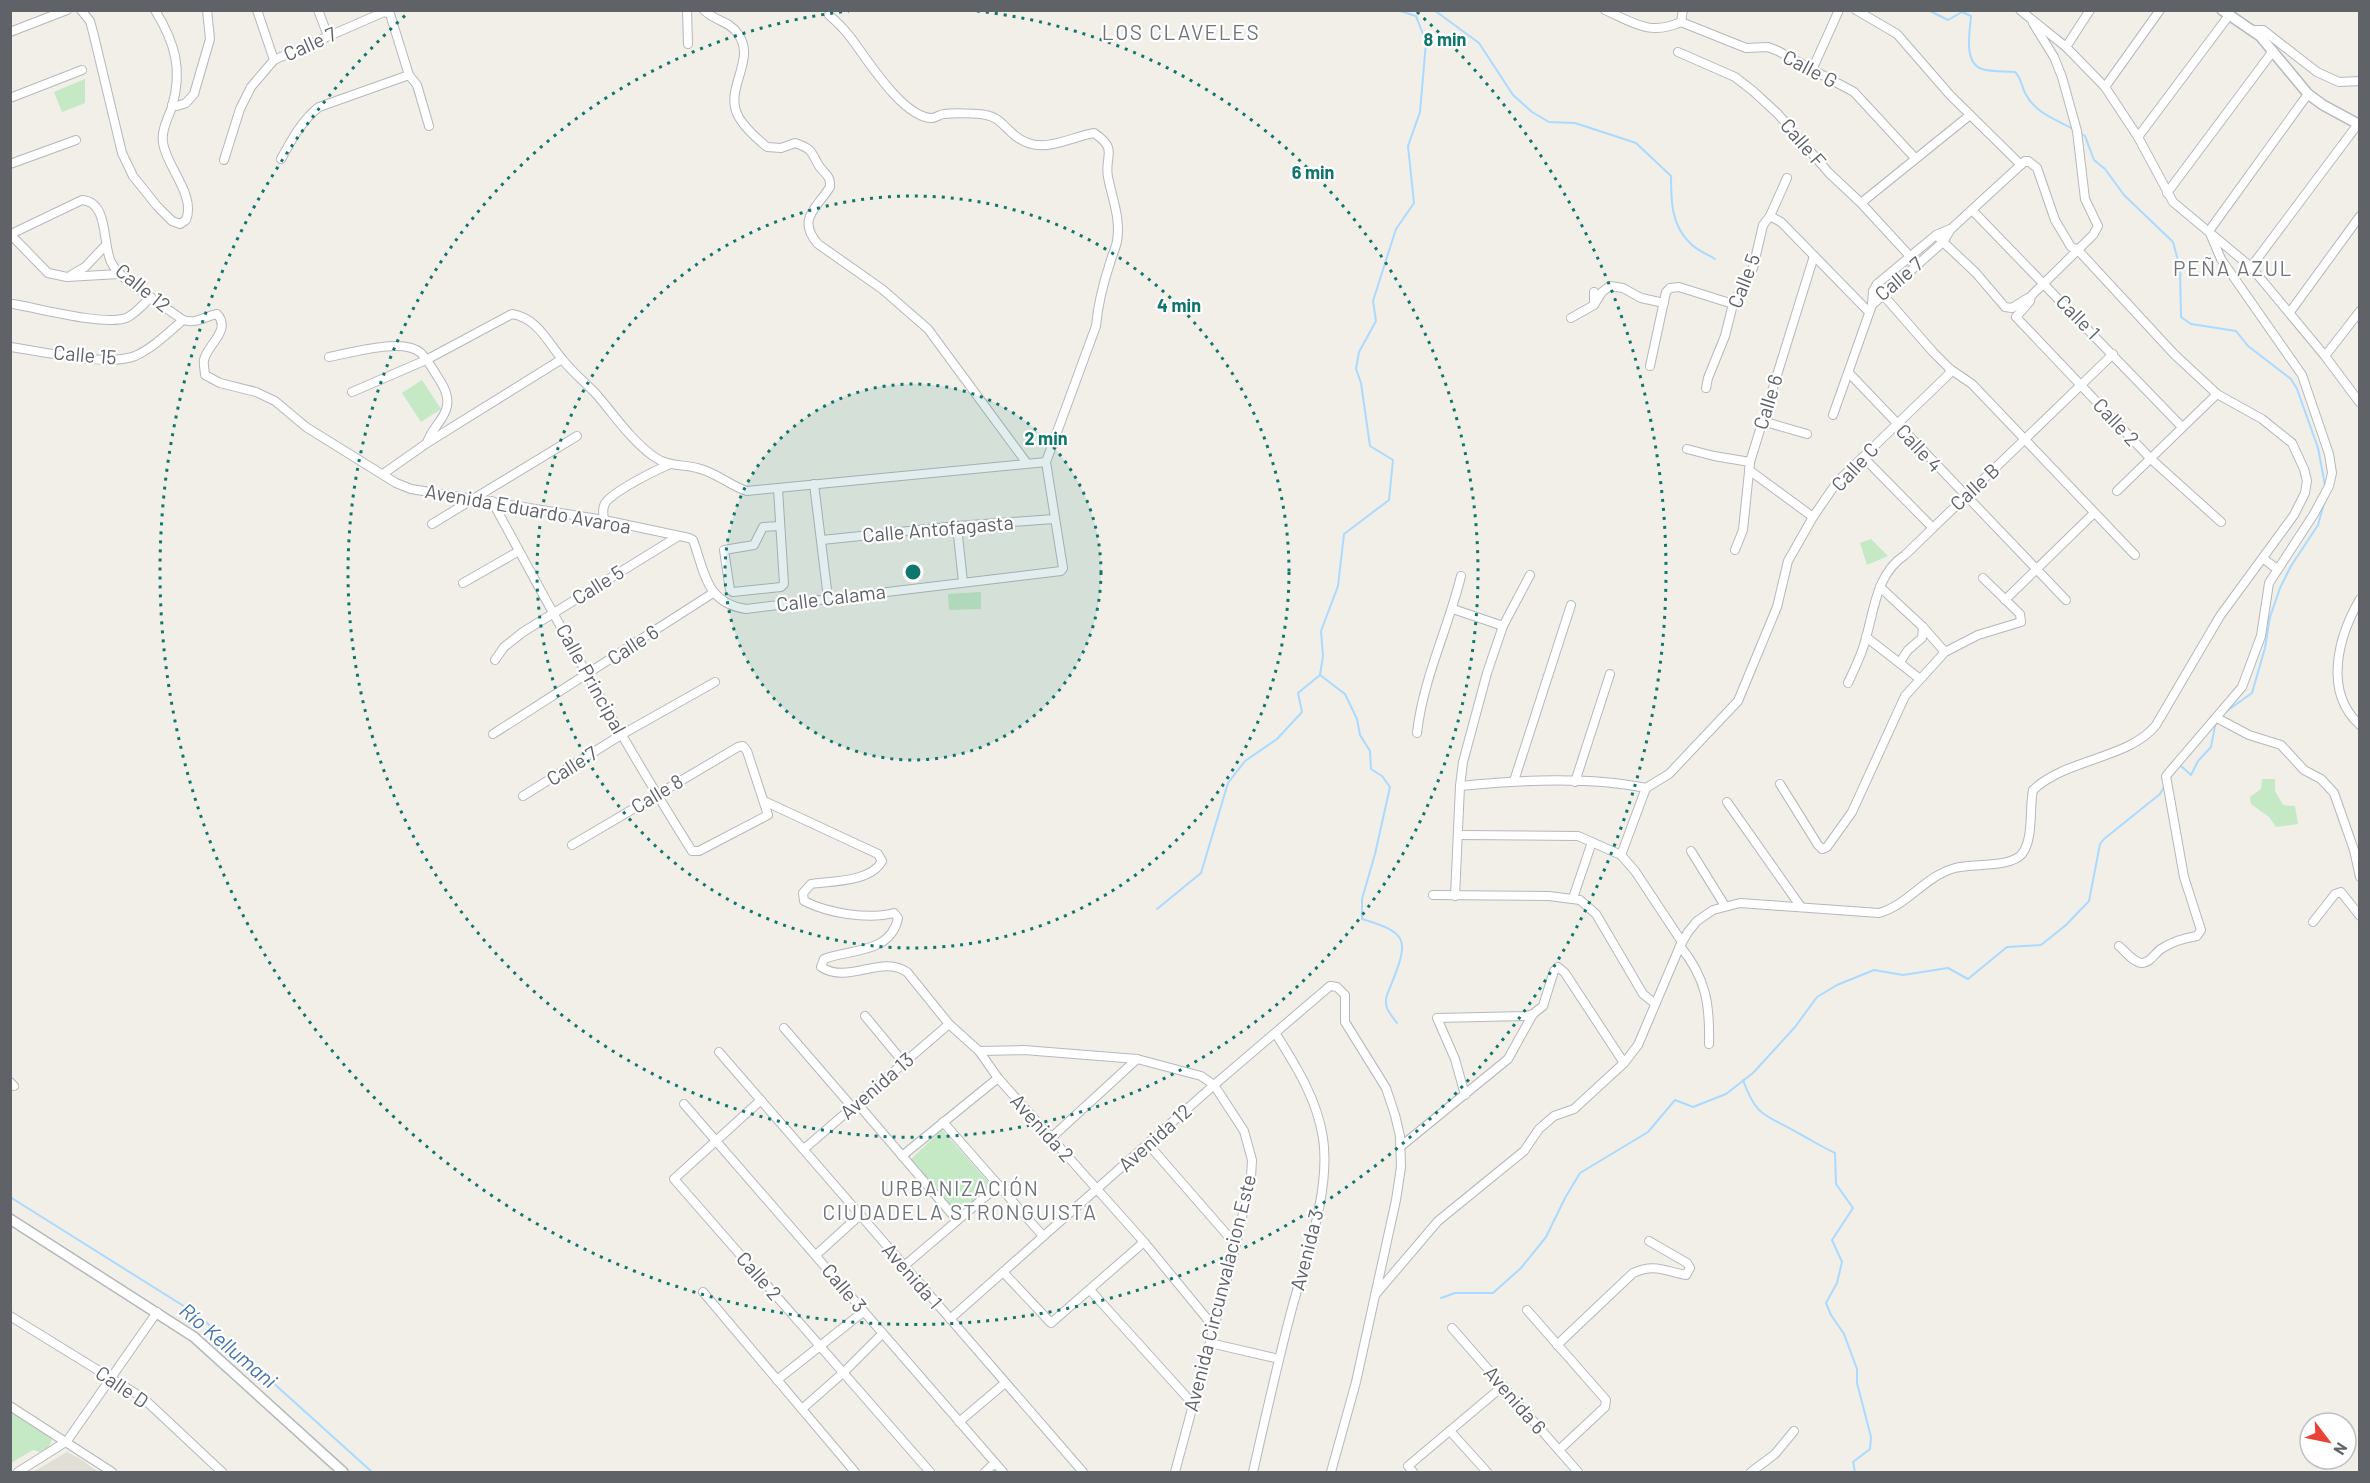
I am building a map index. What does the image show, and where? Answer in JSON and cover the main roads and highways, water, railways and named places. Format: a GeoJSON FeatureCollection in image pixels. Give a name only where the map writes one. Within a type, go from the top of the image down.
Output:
{"type":"FeatureCollection","features":[{"type":"Feature","properties":{"kind":"waterway"},"geometry":{"type":"LineString","coordinates":[[1157,909],[1201,873],[1228,783],[1245,761],[1277,739],[1302,712],[1298,693],[1320,675],[1323,656],[1321,631],[1338,586],[1344,534],[1389,500],[1393,460],[1370,446],[1361,383],[1356,369],[1359,352],[1376,321],[1373,301],[1396,229],[1414,203],[1408,146],[1420,112],[1426,42],[1416,16],[1397,10]]}},
{"type":"Feature","properties":{"kind":"waterway"},"geometry":{"type":"LineString","coordinates":[[1434,10],[1479,43],[1513,95],[1532,112],[1549,122],[1575,123],[1636,143],[1671,176],[1673,212],[1684,236],[1695,248],[1715,259]]}},
{"type":"Feature","properties":{"kind":"waterway"},"geometry":{"type":"LineString","coordinates":[[1928,10],[1948,20],[1962,12],[1971,16],[1969,46],[1976,66],[1986,70],[2015,72],[2034,106],[2073,129]]}},
{"type":"Feature","properties":{"kind":"waterway"},"geometry":{"type":"LineString","coordinates":[[2078,132],[2085,136],[2094,160],[2105,169],[2124,195],[2173,242],[2180,268],[2181,317],[2191,324],[2236,331],[2248,346],[2291,379],[2297,389],[2318,448],[2325,485]]}},
{"type":"Feature","properties":{"kind":"waterway"},"geometry":{"type":"LineString","coordinates":[[2224,713],[2252,693],[2265,648],[2270,617],[2280,588],[2291,566],[2318,525],[2325,500]]}},
{"type":"Feature","properties":{"kind":"waterway"},"geometry":{"type":"LineString","coordinates":[[1320,675],[1345,694],[1357,719],[1360,735],[1370,751],[1371,769],[1382,776],[1390,787],[1362,899],[1362,919],[1389,929],[1401,940],[1401,958],[1386,1002],[1388,1010],[1397,1023]]}},
{"type":"Feature","properties":{"kind":"waterway"},"geometry":{"type":"LineString","coordinates":[[2180,765],[2191,775],[2198,761],[2211,747],[2216,721]]}},
{"type":"Feature","properties":{"kind":"waterway"},"geometry":{"type":"LineString","coordinates":[[1441,1298],[1455,1293],[1493,1293],[1521,1268],[1546,1237],[1580,1173],[1648,1132],[1675,1100],[1693,1107],[1726,1094],[1753,1073],[1795,1027],[1817,997],[1837,985],[1874,970],[1903,975],[1948,968],[1968,979],[2007,947],[2041,945],[2066,925],[2089,901],[2100,844],[2160,794],[2164,787]]}},
{"type":"Feature","properties":{"kind":"waterway"},"geometry":{"type":"LineString","coordinates":[[1743,1080],[1753,1102],[1764,1114],[1835,1153],[1836,1184],[1853,1208],[1832,1240],[1842,1262],[1837,1283],[1826,1303],[1844,1334],[1857,1369],[1857,1383],[1871,1437],[1870,1449],[1853,1462],[1855,1472]]}},
{"type":"Feature","properties":{"kind":"waterway","name":"Río Kellumani"},"geometry":{"type":"LineString","coordinates":[[10,1197],[198,1315],[372,1472]]}},
{"type":"Feature","properties":{"kind":"district","name":"LOS CLAVELES"},"geometry":{"type":"Point","coordinates":[1181,33]}},
{"type":"Feature","properties":{"kind":"district","name":"PEÑA AZUL"},"geometry":{"type":"Point","coordinates":[2233,269]}},
{"type":"Feature","properties":{"kind":"district","name":"URBANIZACIÓN CIUDADELA STRONGUISTA"},"geometry":{"type":"Point","coordinates":[960,1201]}}]}
